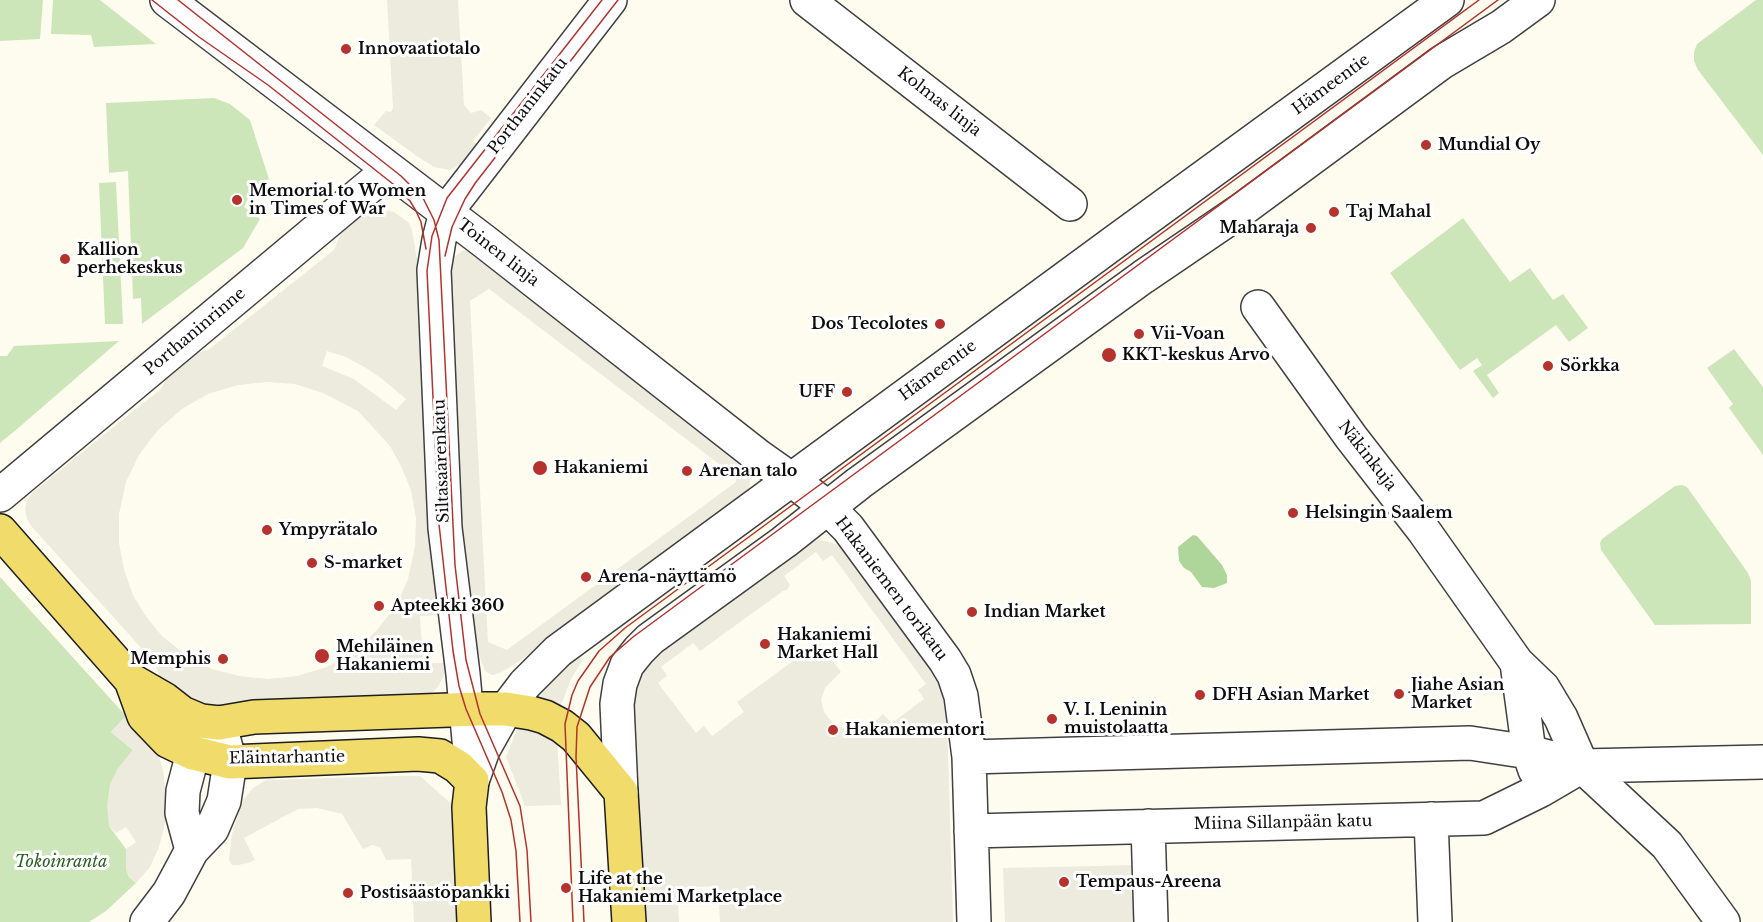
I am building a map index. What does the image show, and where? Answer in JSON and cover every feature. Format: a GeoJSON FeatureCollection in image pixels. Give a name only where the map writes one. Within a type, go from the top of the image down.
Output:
{"type":"FeatureCollection","features":[{"type":"Feature","properties":{"kind":"main road","name":"Eläintarhantie"},"geometry":{"type":"LineString","coordinates":[[0,531],[131,680],[182,712],[201,721],[219,723],[254,717],[466,709]]}},
{"type":"Feature","properties":{"kind":"main road","name":"Eläintarhantie"},"geometry":{"type":"LineString","coordinates":[[131,680],[144,716],[168,741],[193,753],[230,762],[418,754],[440,756],[459,767],[472,781]]}},
{"type":"Feature","properties":{"kind":"main road"},"geometry":{"type":"LineString","coordinates":[[466,709],[506,709],[531,712],[565,728],[582,743],[621,792],[629,922]]}},
{"type":"Feature","properties":{"kind":"main road","name":"Siltasaarenkatu"},"geometry":{"type":"LineString","coordinates":[[472,781],[469,807],[474,922]]}},
{"type":"Feature","properties":{"kind":"street","name":"Toinen linja"},"geometry":{"type":"LineString","coordinates":[[167,0],[446,212],[828,508]]}},
{"type":"Feature","properties":{"kind":"street","name":"Porthaninkatu"},"geometry":{"type":"LineString","coordinates":[[446,212],[610,0]]}},
{"type":"Feature","properties":{"kind":"street","name":"Kolmas linja"},"geometry":{"type":"LineString","coordinates":[[807,0],[1070,204]]}},
{"type":"Feature","properties":{"kind":"street","name":"Hämeentie"},"geometry":{"type":"LineString","coordinates":[[472,781],[483,750],[506,709],[525,684],[558,651],[1447,0]]}},
{"type":"Feature","properties":{"kind":"street"},"geometry":{"type":"LineString","coordinates":[[621,792],[617,704],[620,684],[627,665],[650,639],[1143,276],[1240,211],[1442,62],[1501,27],[1538,0]]}},
{"type":"Feature","properties":{"kind":"street","name":"Porthaninrinne"},"geometry":{"type":"LineString","coordinates":[[0,495],[389,170]]}},
{"type":"Feature","properties":{"kind":"street","name":"Siltasaarenkatu"},"geometry":{"type":"LineString","coordinates":[[446,212],[434,270],[445,528],[472,781]]}},
{"type":"Feature","properties":{"kind":"street","name":"Näkinkuja"},"geometry":{"type":"LineString","coordinates":[[1258,307],[1346,430],[1424,531],[1517,663],[1543,688],[1561,718],[1582,766],[1667,844],[1723,922]]}},
{"type":"Feature","properties":{"kind":"street","name":"Hakaniemen torikatu"},"geometry":{"type":"LineString","coordinates":[[828,508],[848,528],[901,597],[954,675],[961,696],[969,757],[974,922]]}},
{"type":"Feature","properties":{"kind":"street","name":"Näkinkuja"},"geometry":{"type":"LineString","coordinates":[[1517,663],[1529,752],[1540,790]]}},
{"type":"Feature","properties":{"kind":"street"},"geometry":{"type":"LineString","coordinates":[[192,850],[182,813],[183,791],[193,753],[219,723]]}},
{"type":"Feature","properties":{"kind":"street"},"geometry":{"type":"LineString","coordinates":[[147,922],[169,893],[192,850],[212,829],[224,801],[230,762],[219,723]]}},
{"type":"Feature","properties":{"kind":"street","name":"Miina Sillanpään katu"},"geometry":{"type":"LineString","coordinates":[[969,757],[1470,743],[1529,752],[1582,766],[1763,762]]}},
{"type":"Feature","properties":{"kind":"street","name":"Miina Sillanpään katu"},"geometry":{"type":"LineString","coordinates":[[971,831],[1484,818],[1582,766]]}},
{"type":"Feature","properties":{"kind":"street"},"geometry":{"type":"LineString","coordinates":[[1431,819],[1435,922]]}},
{"type":"Feature","properties":{"kind":"street"},"geometry":{"type":"LineString","coordinates":[[1148,826],[1151,922]]}},
{"type":"Feature","properties":{"kind":"green space"},"geometry":{"type":"Polygon","coordinates":[[[0,0],[43,0],[40,39],[0,41],[0,0]]]}},
{"type":"Feature","properties":{"kind":"green space"},"geometry":{"type":"Polygon","coordinates":[[[53,0],[100,0],[156,44],[94,47],[91,35],[51,34],[53,0]]]}},
{"type":"Feature","properties":{"kind":"green space"},"geometry":{"type":"Polygon","coordinates":[[[1756,0],[1763,0],[1763,155],[1698,70],[1694,61],[1697,44],[1756,0]]]}},
{"type":"Feature","properties":{"kind":"green space"},"geometry":{"type":"Polygon","coordinates":[[[214,98],[230,104],[250,120],[269,179],[253,187],[244,207],[260,219],[243,248],[142,324],[141,298],[133,299],[128,171],[109,173],[106,103],[214,98]]]}},
{"type":"Feature","properties":{"kind":"green space"},"geometry":{"type":"Polygon","coordinates":[[[116,182],[123,324],[105,324],[99,183],[116,182]]]}},
{"type":"Feature","properties":{"kind":"green space"},"geometry":{"type":"Polygon","coordinates":[[[1463,218],[1510,282],[1530,268],[1553,300],[1563,294],[1588,328],[1569,342],[1556,325],[1487,375],[1499,393],[1493,398],[1473,371],[1482,365],[1477,358],[1460,370],[1390,273],[1463,218]]]}},
{"type":"Feature","properties":{"kind":"green space"},"geometry":{"type":"Polygon","coordinates":[[[119,341],[0,443],[0,356],[7,356],[14,346],[119,341]]]}},
{"type":"Feature","properties":{"kind":"green space"},"geometry":{"type":"Polygon","coordinates":[[[1734,349],[1763,387],[1763,455],[1729,408],[1733,404],[1707,368],[1734,349]]]}},
{"type":"Feature","properties":{"kind":"green space"},"geometry":{"type":"Polygon","coordinates":[[[1675,486],[1687,487],[1748,573],[1751,581],[1751,624],[1655,625],[1601,550],[1602,539],[1675,486]]]}},
{"type":"Feature","properties":{"kind":"green space"},"geometry":{"type":"Polygon","coordinates":[[[1193,535],[1197,536],[1222,565],[1227,575],[1227,583],[1214,588],[1202,587],[1179,561],[1178,547],[1193,535]]]}},
{"type":"Feature","properties":{"kind":"green space","name":"Tokoinranta"},"geometry":{"type":"Polygon","coordinates":[[[0,577],[126,716],[111,732],[133,750],[117,770],[109,826],[126,849],[126,869],[129,877],[136,883],[106,911],[89,922],[0,922],[0,577]]]}},
{"type":"Feature","properties":{"kind":"shaded area"},"geometry":{"type":"Polygon","coordinates":[[[387,0],[458,0],[464,105],[471,113],[481,110],[491,118],[473,141],[480,147],[463,163],[450,170],[434,167],[374,125],[386,111],[391,112],[393,108],[387,0]]]}},
{"type":"Feature","properties":{"kind":"shaded area"},"geometry":{"type":"Polygon","coordinates":[[[383,210],[394,212],[409,223],[412,230],[421,282],[443,615],[420,616],[423,663],[445,663],[444,676],[437,688],[429,695],[398,699],[389,695],[248,701],[204,712],[163,684],[153,661],[32,527],[25,509],[27,500],[33,492],[161,389],[172,368],[193,352],[207,351],[334,250],[343,229],[361,216],[383,210]],[[327,351],[322,366],[354,379],[396,410],[406,399],[366,368],[346,357],[327,351]],[[267,382],[238,385],[208,394],[182,409],[158,430],[139,455],[126,482],[119,514],[119,543],[124,570],[133,595],[162,636],[186,655],[212,669],[239,676],[268,679],[297,676],[327,667],[353,652],[376,631],[396,606],[408,579],[415,547],[416,518],[411,490],[401,466],[390,446],[358,411],[323,393],[295,384],[267,382]]]}},
{"type":"Feature","properties":{"kind":"shaded area"},"geometry":{"type":"Polygon","coordinates":[[[463,250],[471,252],[739,465],[749,475],[750,483],[749,488],[742,495],[589,607],[523,659],[500,673],[492,675],[485,671],[477,649],[463,565],[449,274],[452,259],[463,250]],[[489,289],[470,301],[488,642],[507,650],[736,482],[736,477],[489,289]]]}},
{"type":"Feature","properties":{"kind":"shaded area","name":"Hakaniementori"},"geometry":{"type":"Polygon","coordinates":[[[821,540],[839,545],[847,552],[936,675],[944,693],[947,718],[953,922],[720,922],[718,886],[677,888],[679,922],[641,922],[630,711],[635,682],[652,655],[809,541],[821,540]],[[816,552],[784,576],[790,585],[787,590],[700,651],[693,643],[661,667],[667,676],[658,683],[696,733],[704,726],[712,736],[744,712],[737,702],[819,642],[841,672],[825,688],[821,700],[824,712],[832,722],[843,728],[856,728],[877,720],[883,714],[892,723],[924,699],[918,690],[926,684],[832,555],[823,561],[816,552]]]}},
{"type":"Feature","properties":{"kind":"shaded area"},"geometry":{"type":"Polygon","coordinates":[[[579,655],[582,661],[571,679],[558,713],[532,703],[557,672],[579,655]]]}},
{"type":"Feature","properties":{"kind":"shaded area"},"geometry":{"type":"Polygon","coordinates":[[[126,716],[144,734],[158,753],[163,770],[166,797],[165,823],[159,847],[150,867],[136,883],[129,877],[126,869],[126,849],[136,842],[126,827],[116,833],[109,826],[107,805],[110,784],[117,770],[133,750],[111,732],[126,716]]]}},
{"type":"Feature","properties":{"kind":"shaded area"},"geometry":{"type":"Polygon","coordinates":[[[520,722],[557,739],[561,805],[525,806],[506,757],[520,722]]]}},
{"type":"Feature","properties":{"kind":"shaded area"},"geometry":{"type":"Polygon","coordinates":[[[420,776],[456,808],[460,922],[414,922],[411,859],[386,860],[380,847],[372,845],[363,849],[342,814],[317,808],[298,809],[244,838],[255,860],[232,865],[229,860],[232,834],[243,800],[253,788],[266,780],[420,776]]]}},
{"type":"Feature","properties":{"kind":"shaded area"},"geometry":{"type":"Polygon","coordinates":[[[1138,865],[1139,922],[1005,922],[1003,868],[1138,865]]]}},
{"type":"Feature","properties":{"kind":"tram line"},"geometry":{"type":"LineString","coordinates":[[152,0],[199,37],[268,85],[393,184],[410,201],[416,211],[421,222],[426,249]]}},
{"type":"Feature","properties":{"kind":"tram line"},"geometry":{"type":"LineString","coordinates":[[178,0],[401,176],[423,198],[434,220],[439,240],[455,565],[466,660],[480,714],[520,806],[527,850],[531,922]]}},
{"type":"Feature","properties":{"kind":"tram line"},"geometry":{"type":"LineString","coordinates":[[520,922],[516,851],[511,820],[502,792],[466,709],[459,686],[453,651],[439,524],[427,271],[432,236],[447,198],[602,0]]}},
{"type":"Feature","properties":{"kind":"tram line"},"geometry":{"type":"LineString","coordinates":[[445,256],[452,227],[476,182],[618,0]]}},
{"type":"Feature","properties":{"kind":"tram line"},"geometry":{"type":"LineString","coordinates":[[573,922],[565,724],[578,681],[599,651],[625,628],[1479,0]]}},
{"type":"Feature","properties":{"kind":"tram line"},"geometry":{"type":"LineString","coordinates":[[584,922],[576,757],[577,727],[590,687],[610,657],[633,637],[1498,0]]}},
{"type":"Feature","properties":{"kind":"place","name":"Innovaatiotalo"},"geometry":{"type":"Point","coordinates":[346,49]}},
{"type":"Feature","properties":{"kind":"place","name":"Mundial Oy"},"geometry":{"type":"Point","coordinates":[1426,145]}},
{"type":"Feature","properties":{"kind":"place","name":"Memorial to Women in Times of War"},"geometry":{"type":"Point","coordinates":[237,200]}},
{"type":"Feature","properties":{"kind":"place","name":"Taj Mahal"},"geometry":{"type":"Point","coordinates":[1334,212]}},
{"type":"Feature","properties":{"kind":"place","name":"Maharaja"},"geometry":{"type":"Point","coordinates":[1311,228]}},
{"type":"Feature","properties":{"kind":"place","name":"Kallion perhekeskus"},"geometry":{"type":"Point","coordinates":[65,259]}},
{"type":"Feature","properties":{"kind":"place","name":"Dos Tecolotes"},"geometry":{"type":"Point","coordinates":[940,324]}},
{"type":"Feature","properties":{"kind":"place","name":"Vii-Voan"},"geometry":{"type":"Point","coordinates":[1139,334]}},
{"type":"Feature","properties":{"kind":"place","name":"KKT-keskus Arvo"},"geometry":{"type":"Point","coordinates":[1109,355]}},
{"type":"Feature","properties":{"kind":"place","name":"Sörkka"},"geometry":{"type":"Point","coordinates":[1548,366]}},
{"type":"Feature","properties":{"kind":"place","name":"UFF"},"geometry":{"type":"Point","coordinates":[847,392]}},
{"type":"Feature","properties":{"kind":"place","name":"Hakaniemi"},"geometry":{"type":"Point","coordinates":[540,468]}},
{"type":"Feature","properties":{"kind":"place","name":"Arenan talo"},"geometry":{"type":"Point","coordinates":[687,471]}},
{"type":"Feature","properties":{"kind":"place","name":"Helsingin Saalem"},"geometry":{"type":"Point","coordinates":[1293,513]}},
{"type":"Feature","properties":{"kind":"place","name":"Ympyrätalo"},"geometry":{"type":"Point","coordinates":[267,530]}},
{"type":"Feature","properties":{"kind":"place","name":"S-market"},"geometry":{"type":"Point","coordinates":[312,563]}},
{"type":"Feature","properties":{"kind":"place","name":"Arena-näyttämö"},"geometry":{"type":"Point","coordinates":[586,577]}},
{"type":"Feature","properties":{"kind":"place","name":"Apteekki 360"},"geometry":{"type":"Point","coordinates":[379,606]}},
{"type":"Feature","properties":{"kind":"place","name":"Indian Market"},"geometry":{"type":"Point","coordinates":[972,612]}},
{"type":"Feature","properties":{"kind":"place","name":"Hakaniemi Market Hall"},"geometry":{"type":"Point","coordinates":[765,644]}},
{"type":"Feature","properties":{"kind":"place","name":"Mehiläinen Hakaniemi"},"geometry":{"type":"Point","coordinates":[322,656]}},
{"type":"Feature","properties":{"kind":"place","name":"Memphis"},"geometry":{"type":"Point","coordinates":[223,659]}},
{"type":"Feature","properties":{"kind":"place","name":"Jiahe Asian Market"},"geometry":{"type":"Point","coordinates":[1399,694]}},
{"type":"Feature","properties":{"kind":"place","name":"DFH Asian Market"},"geometry":{"type":"Point","coordinates":[1200,695]}},
{"type":"Feature","properties":{"kind":"place","name":"V. I. Leninin muistolaatta"},"geometry":{"type":"Point","coordinates":[1052,719]}},
{"type":"Feature","properties":{"kind":"place","name":"Hakaniementori"},"geometry":{"type":"Point","coordinates":[833,730]}},
{"type":"Feature","properties":{"kind":"place","name":"Tempaus-Areena"},"geometry":{"type":"Point","coordinates":[1064,882]}},
{"type":"Feature","properties":{"kind":"place","name":"Life at the Hakaniemi Marketplace"},"geometry":{"type":"Point","coordinates":[566,888]}},
{"type":"Feature","properties":{"kind":"place","name":"Postisäästöpankki"},"geometry":{"type":"Point","coordinates":[348,893]}}]}
